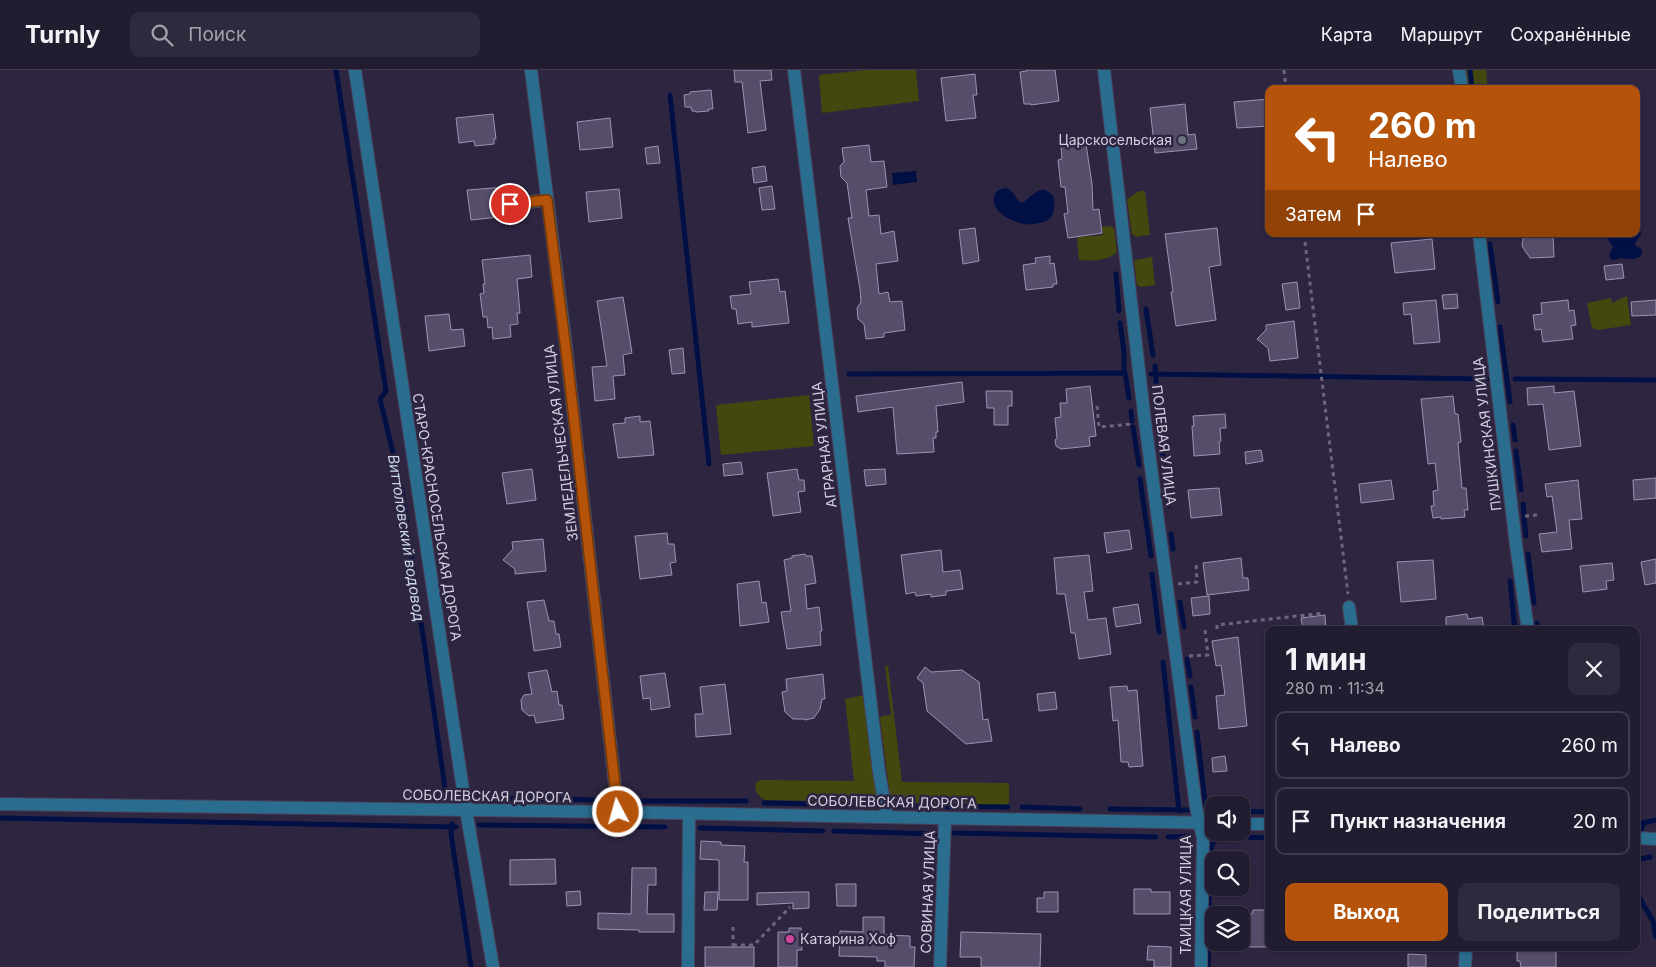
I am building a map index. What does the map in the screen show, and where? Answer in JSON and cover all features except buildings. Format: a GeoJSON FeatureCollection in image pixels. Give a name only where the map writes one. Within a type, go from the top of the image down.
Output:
{"type":"FeatureCollection","features":[{"type":"Feature","properties":{"kind":"street","name":"СТАРО-КРАСНОСЕЛЬСКАЯ ДОРОГА"},"geometry":{"type":"LineString","coordinates":[[355,70],[466,810],[493,967]]}},
{"type":"Feature","properties":{"kind":"street","name":"ЗЕМЛЕДЕЛЬЧЕСКАЯ УЛИЦА"},"geometry":{"type":"LineString","coordinates":[[531,70],[569,375],[618,812]]}},
{"type":"Feature","properties":{"kind":"street","name":"АГРАРНАЯ УЛИЦА"},"geometry":{"type":"LineString","coordinates":[[794,70],[886,817]]}},
{"type":"Feature","properties":{"kind":"street","name":"ПОЛЕВАЯ УЛИЦА"},"geometry":{"type":"LineString","coordinates":[[1104,70],[1144,412],[1200,823]]}},
{"type":"Feature","properties":{"kind":"street"},"geometry":{"type":"LineString","coordinates":[[1459,70],[1461,85]]}},
{"type":"Feature","properties":{"kind":"street"},"geometry":{"type":"LineString","coordinates":[[510,204],[547,200]]}},
{"type":"Feature","properties":{"kind":"street","name":"ПУШКИНСКАЯ УЛИЦА"},"geometry":{"type":"LineString","coordinates":[[1479,237],[1527,626]]}},
{"type":"Feature","properties":{"kind":"street"},"geometry":{"type":"LineString","coordinates":[[1349,607],[1351,626]]}},
{"type":"Feature","properties":{"kind":"street","name":"СОБОЛЕВСКАЯ ДОРОГА"},"geometry":{"type":"LineString","coordinates":[[0,804],[618,812],[1205,823]]}},
{"type":"Feature","properties":{"kind":"street"},"geometry":{"type":"LineString","coordinates":[[688,967],[689,814]]}},
{"type":"Feature","properties":{"kind":"street","name":"СОВИНАЯ УЛИЦА"},"geometry":{"type":"LineString","coordinates":[[940,967],[945,818]]}},
{"type":"Feature","properties":{"kind":"street","name":"ТАИЦКАЯ УЛИЦА"},"geometry":{"type":"LineString","coordinates":[[1200,823],[1201,967]]}},
{"type":"Feature","properties":{"kind":"street"},"geometry":{"type":"LineString","coordinates":[[1250,824],[1265,824]]}},
{"type":"Feature","properties":{"kind":"street"},"geometry":{"type":"LineString","coordinates":[[1640,838],[1656,839]]}},
{"type":"Feature","properties":{"kind":"street"},"geometry":{"type":"LineString","coordinates":[[1465,967],[1466,951]]}},
{"type":"Feature","properties":{"kind":"path"},"geometry":{"type":"LineString","coordinates":[[1284,70],[1286,85]]}},
{"type":"Feature","properties":{"kind":"path"},"geometry":{"type":"LineString","coordinates":[[1304,237],[1349,607]]}},
{"type":"Feature","properties":{"kind":"path"},"geometry":{"type":"LineString","coordinates":[[1097,406],[1099,427],[1124,424]]}},
{"type":"Feature","properties":{"kind":"path"},"geometry":{"type":"LineString","coordinates":[[1530,516],[1537,515]]}},
{"type":"Feature","properties":{"kind":"path"},"geometry":{"type":"LineString","coordinates":[[1190,583],[1198,582],[1196,562]]}},
{"type":"Feature","properties":{"kind":"path"},"geometry":{"type":"LineString","coordinates":[[1217,629],[1217,625],[1324,613]]}},
{"type":"Feature","properties":{"kind":"path"},"geometry":{"type":"LineString","coordinates":[[1199,656],[1208,655],[1205,630]]}},
{"type":"Feature","properties":{"kind":"path"},"geometry":{"type":"LineString","coordinates":[[733,923],[733,946],[754,945],[790,907]]}},
{"type":"Feature","properties":{"kind":"shaded area"},"geometry":{"type":"Polygon","coordinates":[[[865,70],[916,70],[919,101],[822,113],[819,75],[865,70]]]}},
{"type":"Feature","properties":{"kind":"shaded area"},"geometry":{"type":"Polygon","coordinates":[[[1463,70],[1486,70],[1488,85],[1465,85],[1463,70]]]}},
{"type":"Feature","properties":{"kind":"shaded area"},"geometry":{"type":"Polygon","coordinates":[[[916,171],[917,182],[893,185],[892,173],[916,171]]]}},
{"type":"Feature","properties":{"kind":"shaded area"},"geometry":{"type":"Polygon","coordinates":[[[1005,188],[1010,190],[1022,203],[1037,191],[1045,190],[1049,192],[1054,197],[1051,218],[1044,222],[1023,224],[1003,215],[996,207],[994,197],[995,193],[1005,188]]]}},
{"type":"Feature","properties":{"kind":"shaded area"},"geometry":{"type":"Polygon","coordinates":[[[1139,191],[1145,191],[1150,235],[1135,237],[1135,235],[1132,235],[1127,199],[1139,191]]]}},
{"type":"Feature","properties":{"kind":"shaded area"},"geometry":{"type":"Polygon","coordinates":[[[1111,226],[1114,228],[1117,252],[1104,259],[1079,260],[1077,237],[1103,235],[1102,227],[1111,226]]]}},
{"type":"Feature","properties":{"kind":"shaded area"},"geometry":{"type":"Polygon","coordinates":[[[1640,237],[1635,243],[1636,246],[1642,249],[1642,253],[1633,259],[1622,258],[1612,260],[1610,255],[1613,247],[1607,238],[1640,237]]]}},
{"type":"Feature","properties":{"kind":"shaded area"},"geometry":{"type":"Polygon","coordinates":[[[1152,257],[1155,285],[1141,287],[1137,285],[1134,260],[1152,257]]]}},
{"type":"Feature","properties":{"kind":"shaded area"},"geometry":{"type":"Polygon","coordinates":[[[1627,296],[1631,325],[1598,330],[1592,328],[1587,303],[1611,298],[1612,303],[1627,296]]]}},
{"type":"Feature","properties":{"kind":"shaded area"},"geometry":{"type":"Polygon","coordinates":[[[809,395],[814,446],[721,455],[716,405],[809,395]]]}},
{"type":"Feature","properties":{"kind":"shaded area"},"geometry":{"type":"Polygon","coordinates":[[[885,666],[888,666],[902,782],[1009,783],[1009,803],[1007,806],[904,803],[902,800],[900,807],[894,807],[891,803],[880,719],[882,716],[891,715],[885,666]]]}},
{"type":"Feature","properties":{"kind":"shaded area"},"geometry":{"type":"Polygon","coordinates":[[[865,695],[877,798],[876,803],[872,806],[872,802],[762,799],[756,792],[755,784],[760,780],[854,781],[845,699],[865,695]]]}},
{"type":"Feature","properties":{"kind":"waterway","name":"Виттоловский водовод"},"geometry":{"type":"LineString","coordinates":[[336,70],[386,391],[380,399],[402,490],[446,795],[451,799]]}},
{"type":"Feature","properties":{"kind":"waterway"},"geometry":{"type":"LineString","coordinates":[[1470,70],[1472,85]]}},
{"type":"Feature","properties":{"kind":"waterway"},"geometry":{"type":"LineString","coordinates":[[670,95],[709,464]]}},
{"type":"Feature","properties":{"kind":"waterway"},"geometry":{"type":"LineString","coordinates":[[1490,244],[1498,302]]}},
{"type":"Feature","properties":{"kind":"waterway"},"geometry":{"type":"LineString","coordinates":[[1116,274],[1119,311]]}},
{"type":"Feature","properties":{"kind":"waterway"},"geometry":{"type":"LineString","coordinates":[[1146,309],[1153,355]]}},
{"type":"Feature","properties":{"kind":"waterway"},"geometry":{"type":"LineString","coordinates":[[1120,323],[1124,352],[1124,373]]}},
{"type":"Feature","properties":{"kind":"waterway"},"geometry":{"type":"LineString","coordinates":[[1500,327],[1510,402]]}},
{"type":"Feature","properties":{"kind":"waterway"},"geometry":{"type":"LineString","coordinates":[[1155,366],[1159,423]]}},
{"type":"Feature","properties":{"kind":"waterway"},"geometry":{"type":"LineString","coordinates":[[849,374],[1125,373],[1129,398]]}},
{"type":"Feature","properties":{"kind":"waterway"},"geometry":{"type":"LineString","coordinates":[[1151,374],[1487,379]]}},
{"type":"Feature","properties":{"kind":"waterway"},"geometry":{"type":"LineString","coordinates":[[1515,379],[1656,380]]}},
{"type":"Feature","properties":{"kind":"waterway"},"geometry":{"type":"LineString","coordinates":[[1131,411],[1132,421]]}},
{"type":"Feature","properties":{"kind":"waterway"},"geometry":{"type":"LineString","coordinates":[[1513,425],[1515,440]]}},
{"type":"Feature","properties":{"kind":"waterway"},"geometry":{"type":"LineString","coordinates":[[1133,427],[1139,465]]}},
{"type":"Feature","properties":{"kind":"waterway"},"geometry":{"type":"LineString","coordinates":[[1161,439],[1168,506]]}},
{"type":"Feature","properties":{"kind":"waterway"},"geometry":{"type":"LineString","coordinates":[[1516,451],[1521,490]]}},
{"type":"Feature","properties":{"kind":"waterway"},"geometry":{"type":"LineString","coordinates":[[1140,479],[1151,556]]}},
{"type":"Feature","properties":{"kind":"waterway"},"geometry":{"type":"LineString","coordinates":[[1523,504],[1524,515]]}},
{"type":"Feature","properties":{"kind":"waterway"},"geometry":{"type":"LineString","coordinates":[[1524,518],[1526,536]]}},
{"type":"Feature","properties":{"kind":"waterway"},"geometry":{"type":"LineString","coordinates":[[1171,534],[1173,549]]}},
{"type":"Feature","properties":{"kind":"waterway"},"geometry":{"type":"LineString","coordinates":[[1528,554],[1534,603]]}},
{"type":"Feature","properties":{"kind":"waterway"},"geometry":{"type":"LineString","coordinates":[[1152,574],[1159,632]]}},
{"type":"Feature","properties":{"kind":"waterway"},"geometry":{"type":"LineString","coordinates":[[1510,581],[1515,626]]}},
{"type":"Feature","properties":{"kind":"waterway"},"geometry":{"type":"LineString","coordinates":[[1180,602],[1184,627]]}},
{"type":"Feature","properties":{"kind":"waterway"},"geometry":{"type":"LineString","coordinates":[[1187,659],[1190,676]]}},
{"type":"Feature","properties":{"kind":"waterway"},"geometry":{"type":"LineString","coordinates":[[1163,662],[1179,811]]}},
{"type":"Feature","properties":{"kind":"waterway"},"geometry":{"type":"LineString","coordinates":[[1191,687],[1195,717]]}},
{"type":"Feature","properties":{"kind":"waterway"},"geometry":{"type":"LineString","coordinates":[[1197,732],[1205,801]]}},
{"type":"Feature","properties":{"kind":"waterway"},"geometry":{"type":"LineString","coordinates":[[426,797],[448,798]]}},
{"type":"Feature","properties":{"kind":"waterway"},"geometry":{"type":"LineString","coordinates":[[478,798],[607,800]]}},
{"type":"Feature","properties":{"kind":"waterway"},"geometry":{"type":"LineString","coordinates":[[627,801],[746,801]]}},
{"type":"Feature","properties":{"kind":"waterway"},"geometry":{"type":"LineString","coordinates":[[764,803],[872,805]]}},
{"type":"Feature","properties":{"kind":"waterway"},"geometry":{"type":"LineString","coordinates":[[900,806],[1008,807]]}},
{"type":"Feature","properties":{"kind":"waterway"},"geometry":{"type":"LineString","coordinates":[[1022,807],[1080,809]]}},
{"type":"Feature","properties":{"kind":"waterway"},"geometry":{"type":"LineString","coordinates":[[1110,809],[1190,810]]}},
{"type":"Feature","properties":{"kind":"waterway"},"geometry":{"type":"LineString","coordinates":[[1250,811],[1265,812]]}},
{"type":"Feature","properties":{"kind":"waterway"},"geometry":{"type":"LineString","coordinates":[[0,818],[456,827]]}},
{"type":"Feature","properties":{"kind":"waterway"},"geometry":{"type":"LineString","coordinates":[[1641,830],[1643,823],[1656,820]]}},
{"type":"Feature","properties":{"kind":"waterway","name":"Виттоловский водовод"},"geometry":{"type":"LineString","coordinates":[[452,824],[451,834],[471,967]]}},
{"type":"Feature","properties":{"kind":"waterway"},"geometry":{"type":"LineString","coordinates":[[479,825],[665,827]]}},
{"type":"Feature","properties":{"kind":"waterway"},"geometry":{"type":"LineString","coordinates":[[700,828],[823,831]]}},
{"type":"Feature","properties":{"kind":"waterway"},"geometry":{"type":"LineString","coordinates":[[834,831],[936,834]]}},
{"type":"Feature","properties":{"kind":"waterway"},"geometry":{"type":"LineString","coordinates":[[954,833],[1156,837]]}},
{"type":"Feature","properties":{"kind":"waterway"},"geometry":{"type":"LineString","coordinates":[[1168,837],[1191,836]]}},
{"type":"Feature","properties":{"kind":"waterway"},"geometry":{"type":"LineString","coordinates":[[1250,837],[1265,838]]}},
{"type":"Feature","properties":{"kind":"waterway"},"geometry":{"type":"LineString","coordinates":[[1208,967],[1210,853],[1214,841]]}},
{"type":"Feature","properties":{"kind":"waterway"},"geometry":{"type":"LineString","coordinates":[[1640,859],[1650,857]]}},
{"type":"Feature","properties":{"kind":"waterway"},"geometry":{"type":"LineString","coordinates":[[1640,899],[1653,921],[1656,937]]}},
{"type":"Feature","properties":{"kind":"place","name":"Царскосельская"},"geometry":{"type":"Point","coordinates":[1182,140]}},
{"type":"Feature","properties":{"kind":"place","name":"Катарина Хоф"},"geometry":{"type":"Point","coordinates":[790,939]}},
{"type":"Feature","properties":{"kind":"route"},"geometry":{"type":"LineString","coordinates":[[510,204],[547,200],[568,366],[618,812]]}}]}
